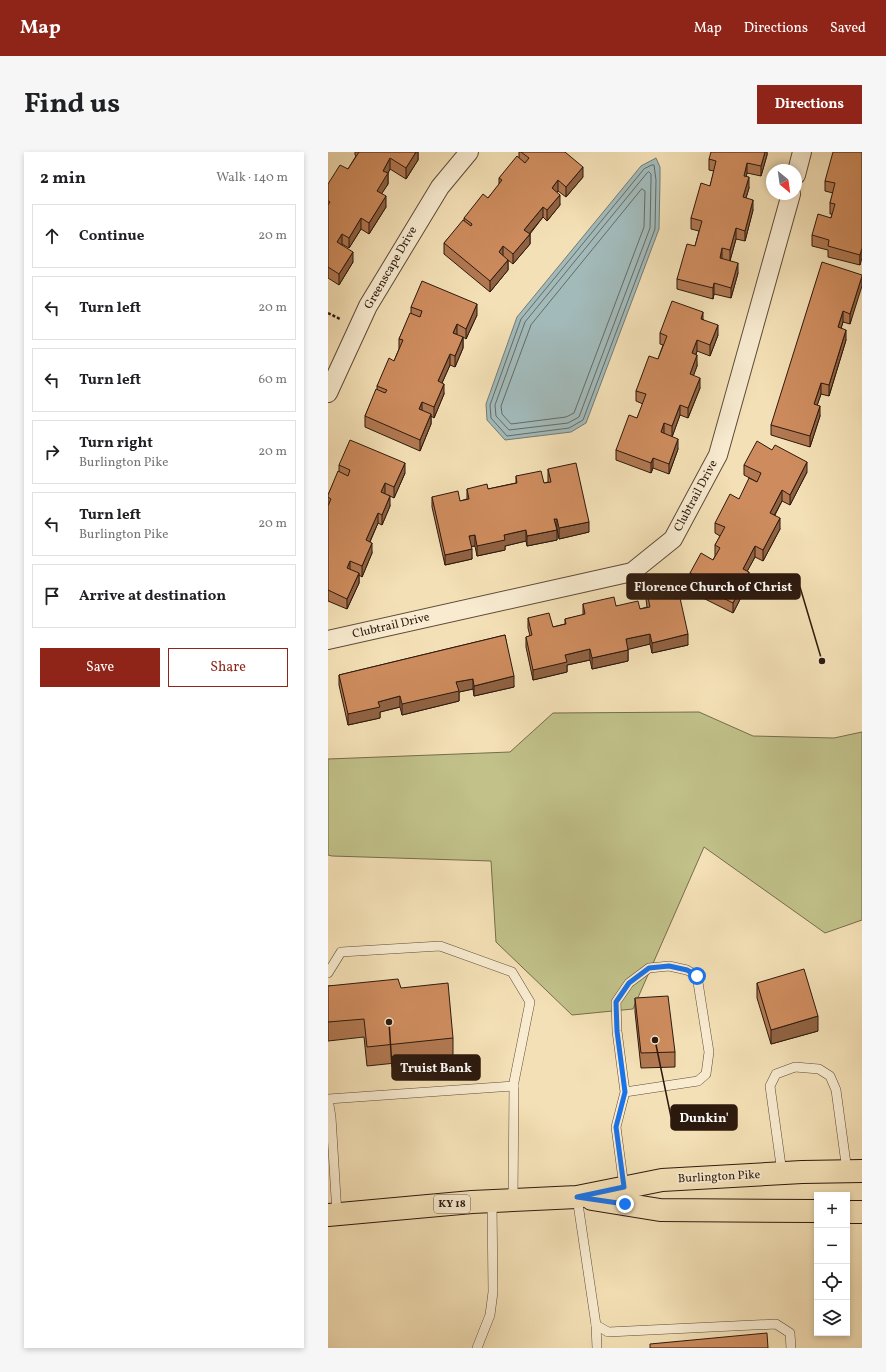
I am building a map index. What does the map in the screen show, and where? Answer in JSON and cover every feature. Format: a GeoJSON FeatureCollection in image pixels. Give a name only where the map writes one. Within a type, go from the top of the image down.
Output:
{"type":"FeatureCollection","features":[{"type":"Feature","properties":{"kind":"main road","name":"Burlington Pike"},"geometry":{"type":"LineString","coordinates":[[333,1215],[492,1201],[577,1197],[662,1180],[855,1171]]}},
{"type":"Feature","properties":{"kind":"main road","name":"Burlington Pike"},"geometry":{"type":"LineString","coordinates":[[577,1197],[660,1210],[814,1211]]}},
{"type":"Feature","properties":{"kind":"main road"},"geometry":{"type":"LineString","coordinates":[[850,1212],[862,1212]]}},
{"type":"Feature","properties":{"kind":"street","name":"Greenscape Drive"},"geometry":{"type":"LineString","coordinates":[[328,393],[368,306],[440,187],[469,152]]}},
{"type":"Feature","properties":{"kind":"street"},"geometry":{"type":"LineString","coordinates":[[799,164],[802,152]]}},
{"type":"Feature","properties":{"kind":"street","name":"Clubtrail Drive"},"geometry":{"type":"LineString","coordinates":[[328,640],[632,572],[672,539],[718,455],[789,200]]}},
{"type":"Feature","properties":{"kind":"lane"},"geometry":{"type":"LineString","coordinates":[[328,973],[341,952],[440,946],[512,972],[530,1002],[514,1086],[513,1200]]}},
{"type":"Feature","properties":{"kind":"lane"},"geometry":{"type":"LineString","coordinates":[[624,1187],[616,1127],[625,1092],[617,1031],[616,1002],[629,983],[649,968],[669,966],[687,970],[697,976],[709,1052],[706,1074],[698,1081],[625,1092]]}},
{"type":"Feature","properties":{"kind":"lane"},"geometry":{"type":"LineString","coordinates":[[782,1174],[770,1086],[776,1074],[795,1067],[819,1068],[830,1076],[836,1090],[855,1171]]}},
{"type":"Feature","properties":{"kind":"lane"},"geometry":{"type":"LineString","coordinates":[[333,1215],[331,1117],[328,1099],[514,1086]]}},
{"type":"Feature","properties":{"kind":"lane"},"geometry":{"type":"LineString","coordinates":[[577,1197],[596,1325],[597,1348]]}},
{"type":"Feature","properties":{"kind":"lane"},"geometry":{"type":"LineString","coordinates":[[477,1348],[490,1315],[493,1292],[492,1201]]}},
{"type":"Feature","properties":{"kind":"lane"},"geometry":{"type":"LineString","coordinates":[[596,1325],[608,1332],[776,1324],[790,1333],[791,1348]]}},
{"type":"Feature","properties":{"kind":"green space"},"geometry":{"type":"Polygon","coordinates":[[[699,712],[753,736],[834,738],[862,732],[862,920],[825,933],[704,847],[633,1009],[572,1015],[496,942],[491,861],[328,855],[328,759],[510,752],[553,713],[699,712]]]}},
{"type":"Feature","properties":{"kind":"water"},"geometry":{"type":"Polygon","coordinates":[[[656,158],[660,167],[659,229],[586,423],[571,432],[505,440],[487,420],[486,404],[517,317],[641,166],[656,158]]]}},
{"type":"Feature","properties":{"kind":"building"},"geometry":{"type":"Polygon","coordinates":[[[359,152],[416,152],[406,168],[390,158],[383,171],[388,173],[377,191],[386,196],[369,223],[361,218],[349,238],[342,234],[337,242],[353,252],[339,274],[328,267],[328,205],[330,202],[328,201],[328,184],[340,165],[348,169],[359,152]]]}},
{"type":"Feature","properties":{"kind":"building"},"geometry":{"type":"Polygon","coordinates":[[[521,152],[565,152],[583,167],[566,187],[558,180],[552,188],[560,195],[547,210],[543,207],[524,230],[530,234],[513,254],[503,246],[499,252],[508,260],[490,281],[444,243],[463,220],[471,226],[472,224],[464,218],[483,194],[488,198],[502,180],[499,178],[517,156],[525,163],[529,158],[521,152]]]}},
{"type":"Feature","properties":{"kind":"building"},"geometry":{"type":"Polygon","coordinates":[[[711,152],[765,152],[761,166],[747,163],[744,176],[749,177],[743,197],[753,200],[745,231],[736,228],[730,250],[722,248],[720,258],[738,263],[731,288],[714,283],[713,288],[677,279],[687,244],[695,246],[702,221],[691,218],[701,183],[710,186],[716,161],[709,159],[711,152]]]}},
{"type":"Feature","properties":{"kind":"building"},"geometry":{"type":"Polygon","coordinates":[[[833,152],[862,152],[862,248],[860,255],[828,246],[829,240],[812,235],[818,214],[831,218],[835,204],[830,203],[835,183],[825,181],[833,152]]]}},
{"type":"Feature","properties":{"kind":"building"},"geometry":{"type":"Polygon","coordinates":[[[822,262],[862,276],[850,314],[843,311],[838,327],[846,330],[829,385],[821,383],[814,404],[820,406],[810,436],[771,425],[822,262]]]}},
{"type":"Feature","properties":{"kind":"building"},"geometry":{"type":"Polygon","coordinates":[[[422,281],[477,304],[466,329],[457,324],[453,333],[463,337],[455,356],[450,354],[438,381],[444,384],[434,407],[422,402],[419,409],[431,414],[420,440],[365,416],[376,389],[385,393],[387,390],[377,386],[389,358],[394,361],[403,340],[399,339],[410,313],[420,317],[422,311],[411,307],[422,281]]]}},
{"type":"Feature","properties":{"kind":"building"},"geometry":{"type":"Polygon","coordinates":[[[672,301],[703,312],[701,319],[718,325],[710,345],[697,340],[692,353],[697,355],[690,374],[700,378],[688,408],[680,405],[672,426],[664,423],[661,432],[678,439],[669,464],[653,458],[651,463],[616,450],[629,415],[637,418],[646,394],[636,391],[649,356],[658,359],[667,336],[660,333],[672,301]]]}},
{"type":"Feature","properties":{"kind":"building"},"geometry":{"type":"Polygon","coordinates":[[[350,440],[405,463],[394,487],[385,483],[381,492],[390,496],[382,515],[378,513],[366,540],[372,543],[362,566],[350,561],[347,568],[359,573],[347,599],[328,590],[328,506],[331,499],[328,495],[338,471],[348,476],[350,470],[339,465],[350,440]]]}},
{"type":"Feature","properties":{"kind":"building"},"geometry":{"type":"Polygon","coordinates":[[[757,441],[772,450],[775,445],[807,462],[790,495],[782,490],[770,513],[780,518],[763,550],[755,546],[743,569],[749,572],[733,603],[703,588],[707,581],[690,573],[701,553],[713,560],[720,548],[715,545],[725,527],[715,523],[730,494],[739,499],[749,478],[757,482],[761,473],[744,465],[757,441]]]}},
{"type":"Feature","properties":{"kind":"building"},"geometry":{"type":"Polygon","coordinates":[[[576,463],[589,522],[559,528],[557,519],[554,519],[557,530],[527,536],[526,530],[504,535],[505,540],[477,546],[475,535],[469,536],[472,549],[445,555],[432,497],[458,491],[460,501],[469,499],[467,489],[487,484],[488,489],[517,483],[516,476],[541,471],[544,483],[551,482],[548,469],[576,463]]]}},
{"type":"Feature","properties":{"kind":"building"},"geometry":{"type":"Polygon","coordinates":[[[671,583],[675,599],[680,598],[688,634],[652,643],[650,634],[626,639],[628,650],[592,658],[590,649],[565,655],[567,662],[533,670],[526,637],[532,635],[528,618],[549,613],[553,627],[566,624],[565,619],[585,614],[583,604],[614,597],[616,606],[638,601],[640,609],[650,607],[646,588],[671,583]]]}},
{"type":"Feature","properties":{"kind":"building"},"geometry":{"type":"Polygon","coordinates":[[[505,635],[514,676],[474,686],[473,679],[456,682],[459,691],[402,704],[400,696],[378,702],[380,707],[348,714],[339,675],[505,635]]]}},
{"type":"Feature","properties":{"kind":"building"},"geometry":{"type":"Polygon","coordinates":[[[804,969],[818,1016],[771,1030],[757,983],[804,969]]]}},
{"type":"Feature","properties":{"kind":"building"},"geometry":{"type":"Polygon","coordinates":[[[398,979],[401,988],[448,983],[453,1038],[367,1047],[364,1019],[328,1022],[328,986],[398,979]]]}},
{"type":"Feature","properties":{"kind":"building"},"geometry":{"type":"Polygon","coordinates":[[[668,996],[675,1052],[641,1053],[635,998],[668,996]]]}},
{"type":"Feature","properties":{"kind":"building"},"geometry":{"type":"Polygon","coordinates":[[[767,1333],[768,1348],[650,1348],[650,1344],[767,1333]]]}},
{"type":"Feature","properties":{"kind":"place","name":"Florence Church of Christ"},"geometry":{"type":"Point","coordinates":[822,661]}},
{"type":"Feature","properties":{"kind":"place","name":"Truist Bank"},"geometry":{"type":"Point","coordinates":[389,1022]}},
{"type":"Feature","properties":{"kind":"place","name":"Dunkin'"},"geometry":{"type":"Point","coordinates":[655,1040]}},
{"type":"Feature","properties":{"kind":"route"},"geometry":{"type":"LineString","coordinates":[[625,1204],[577,1197],[624,1187],[616,1127],[625,1092],[617,1031],[616,1002],[629,983],[649,968],[669,966],[687,970],[697,976]]}}]}
